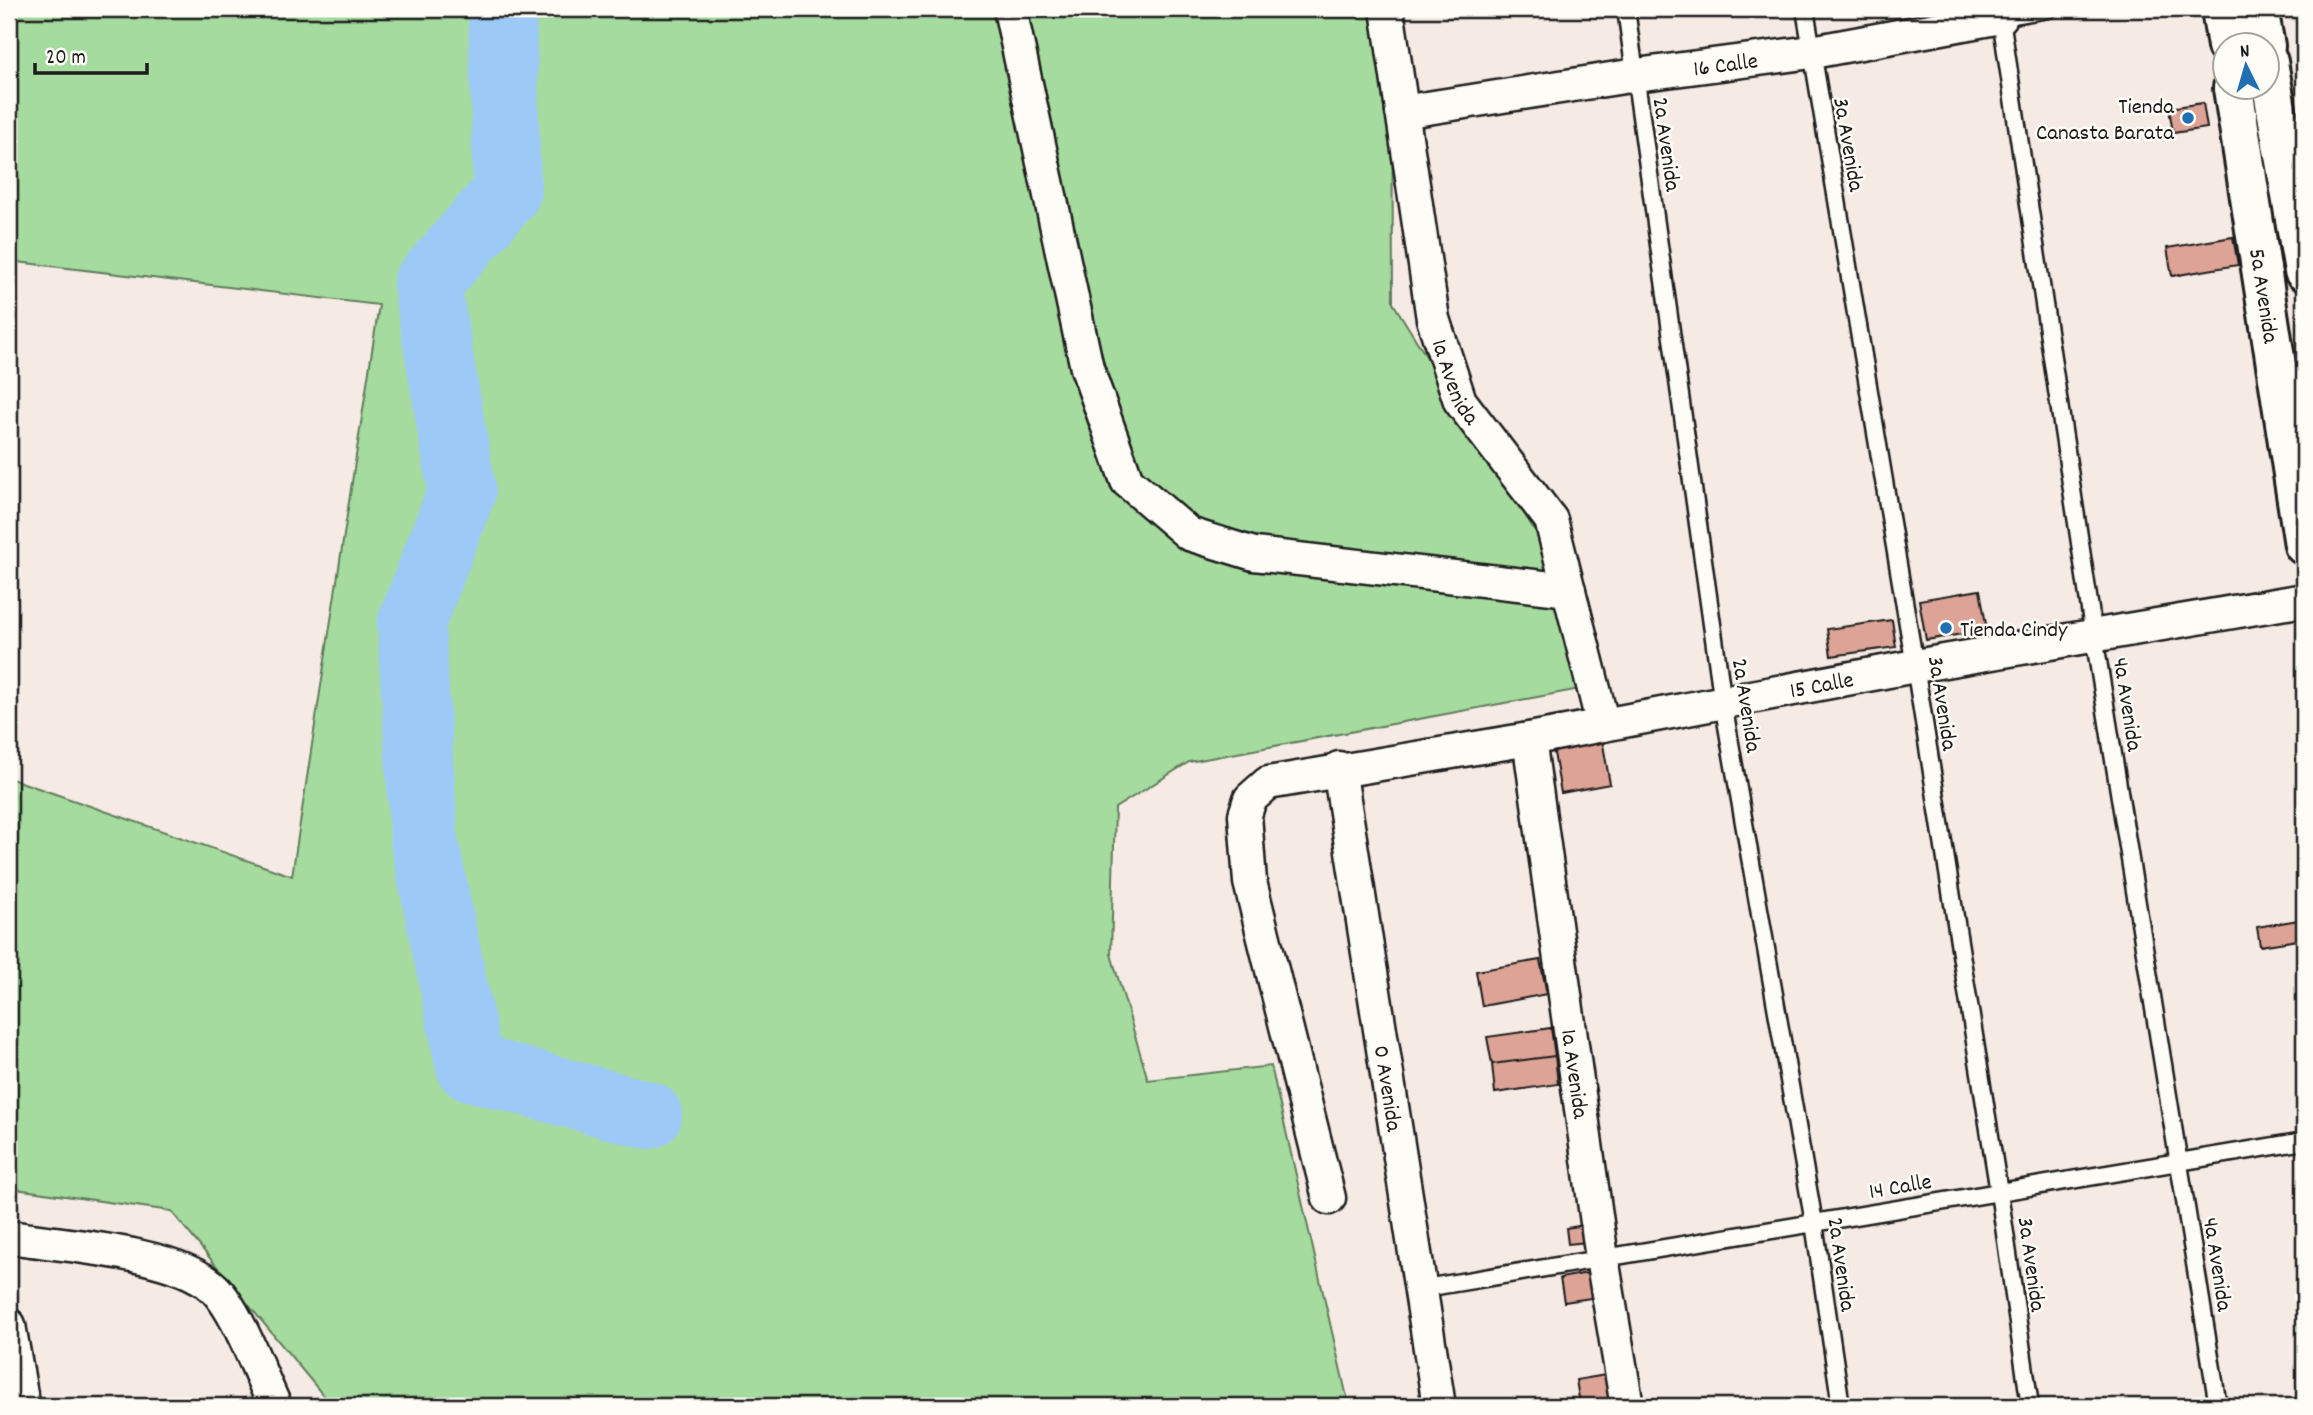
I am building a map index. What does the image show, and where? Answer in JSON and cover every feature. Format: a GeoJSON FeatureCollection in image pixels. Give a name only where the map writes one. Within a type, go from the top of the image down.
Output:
{"type":"FeatureCollection","features":[{"type":"Feature","properties":{"kind":"street"},"geometry":{"type":"LineString","coordinates":[[1010,9],[1087,368],[1127,481],[1189,534],[1254,554],[1569,590]]}},
{"type":"Feature","properties":{"kind":"street","name":"1a Avenida"},"geometry":{"type":"LineString","coordinates":[[1387,9],[1433,319],[1460,401],[1551,520],[1603,725]]}},
{"type":"Feature","properties":{"kind":"street"},"geometry":{"type":"LineString","coordinates":[[2221,9],[2225,32]]}},
{"type":"Feature","properties":{"kind":"street"},"geometry":{"type":"LineString","coordinates":[[2258,9],[2262,32]]}},
{"type":"Feature","properties":{"kind":"street","name":"16 Calle"},"geometry":{"type":"LineString","coordinates":[[1402,112],[1636,75],[1812,52],[2001,13]]}},
{"type":"Feature","properties":{"kind":"street","name":"5a Avenida"},"geometry":{"type":"LineString","coordinates":[[2235,102],[2304,545]]}},
{"type":"Feature","properties":{"kind":"street","name":"5a Avenida"},"geometry":{"type":"LineString","coordinates":[[2274,102],[2304,271]]}},
{"type":"Feature","properties":{"kind":"street","name":"15 Calle"},"geometry":{"type":"LineString","coordinates":[[1329,1198],[1250,882],[1245,816],[1250,799],[1268,783],[1339,768],[1530,739],[1915,666],[2304,600]]}},
{"type":"Feature","properties":{"kind":"street","name":"1a Avenida"},"geometry":{"type":"LineString","coordinates":[[1530,739],[1602,1258],[1628,1406]]}},
{"type":"Feature","properties":{"kind":"street","name":"0 Avenida"},"geometry":{"type":"LineString","coordinates":[[1339,768],[1439,1406]]}},
{"type":"Feature","properties":{"kind":"street"},"geometry":{"type":"LineString","coordinates":[[9,1237],[173,1263],[214,1287],[232,1314],[275,1406]]}},
{"type":"Feature","properties":{"kind":"street"},"geometry":{"type":"LineString","coordinates":[[9,1325],[23,1406]]}},
{"type":"Feature","properties":{"kind":"lane","name":"2a Avenida"},"geometry":{"type":"LineString","coordinates":[[1626,9],[1723,703],[1814,1223],[1841,1406]]}},
{"type":"Feature","properties":{"kind":"lane","name":"3a Avenida"},"geometry":{"type":"LineString","coordinates":[[1805,9],[2000,1192],[2030,1406]]}},
{"type":"Feature","properties":{"kind":"lane","name":"16 Calle"},"geometry":{"type":"LineString","coordinates":[[2001,13],[2049,9]]}},
{"type":"Feature","properties":{"kind":"lane","name":"4a Avenida"},"geometry":{"type":"LineString","coordinates":[[2001,13],[2094,636],[2218,1406]]}},
{"type":"Feature","properties":{"kind":"lane","name":"14 Calle"},"geometry":{"type":"LineString","coordinates":[[1419,1289],[2304,1141]]}},
{"type":"Feature","properties":{"kind":"green space"},"geometry":{"type":"Polygon","coordinates":[[[9,9],[1392,9],[1393,303],[1537,534],[1580,689],[1189,762],[1115,808],[1111,954],[1148,1080],[1271,1066],[1349,1406],[332,1406],[171,1211],[16,1189],[9,1167],[9,778],[292,876],[379,305],[9,261],[9,9]]]}},
{"type":"Feature","properties":{"kind":"building","name":"Tienda Canasta Barata"},"geometry":{"type":"Polygon","coordinates":[[[2203,103],[2207,128],[2173,133],[2169,108],[2203,103]]]}},
{"type":"Feature","properties":{"kind":"building"},"geometry":{"type":"Polygon","coordinates":[[[2233,237],[2238,265],[2172,276],[2167,248],[2233,237]]]}},
{"type":"Feature","properties":{"kind":"building"},"geometry":{"type":"Polygon","coordinates":[[[1980,590],[1987,630],[1926,640],[1919,600],[1980,590]]]}},
{"type":"Feature","properties":{"kind":"building"},"geometry":{"type":"Polygon","coordinates":[[[1892,620],[1896,647],[1831,656],[1827,629],[1892,620]]]}},
{"type":"Feature","properties":{"kind":"building"},"geometry":{"type":"Polygon","coordinates":[[[1602,739],[1610,784],[1561,793],[1554,753],[1568,745],[1602,739]]]}},
{"type":"Feature","properties":{"kind":"building"},"geometry":{"type":"Polygon","coordinates":[[[2304,919],[2304,939],[2260,946],[2257,927],[2304,919]]]}},
{"type":"Feature","properties":{"kind":"building"},"geometry":{"type":"Polygon","coordinates":[[[1540,960],[1547,994],[1482,1006],[1476,971],[1540,960]]]}},
{"type":"Feature","properties":{"kind":"building"},"geometry":{"type":"Polygon","coordinates":[[[1551,1028],[1555,1056],[1492,1064],[1487,1037],[1551,1028]]]}},
{"type":"Feature","properties":{"kind":"building"},"geometry":{"type":"Polygon","coordinates":[[[1555,1056],[1558,1084],[1495,1093],[1492,1064],[1555,1056]]]}},
{"type":"Feature","properties":{"kind":"building"},"geometry":{"type":"Polygon","coordinates":[[[1585,1225],[1587,1242],[1568,1244],[1566,1228],[1585,1225]]]}},
{"type":"Feature","properties":{"kind":"building"},"geometry":{"type":"Polygon","coordinates":[[[1594,1272],[1598,1297],[1564,1302],[1560,1278],[1594,1272]]]}},
{"type":"Feature","properties":{"kind":"building"},"geometry":{"type":"Polygon","coordinates":[[[1612,1374],[1616,1398],[1580,1404],[1576,1380],[1612,1374]]]}},
{"type":"Feature","properties":{"kind":"waterway"},"geometry":{"type":"LineString","coordinates":[[502,9],[507,192],[427,284],[462,491],[411,624],[424,840],[470,1067],[648,1115]]}},
{"type":"Feature","properties":{"kind":"place","name":"Tienda Canasta Barata"},"geometry":{"type":"Point","coordinates":[2188,118]}},
{"type":"Feature","properties":{"kind":"place","name":"Tienda Cindy"},"geometry":{"type":"Point","coordinates":[1946,628]}}]}
